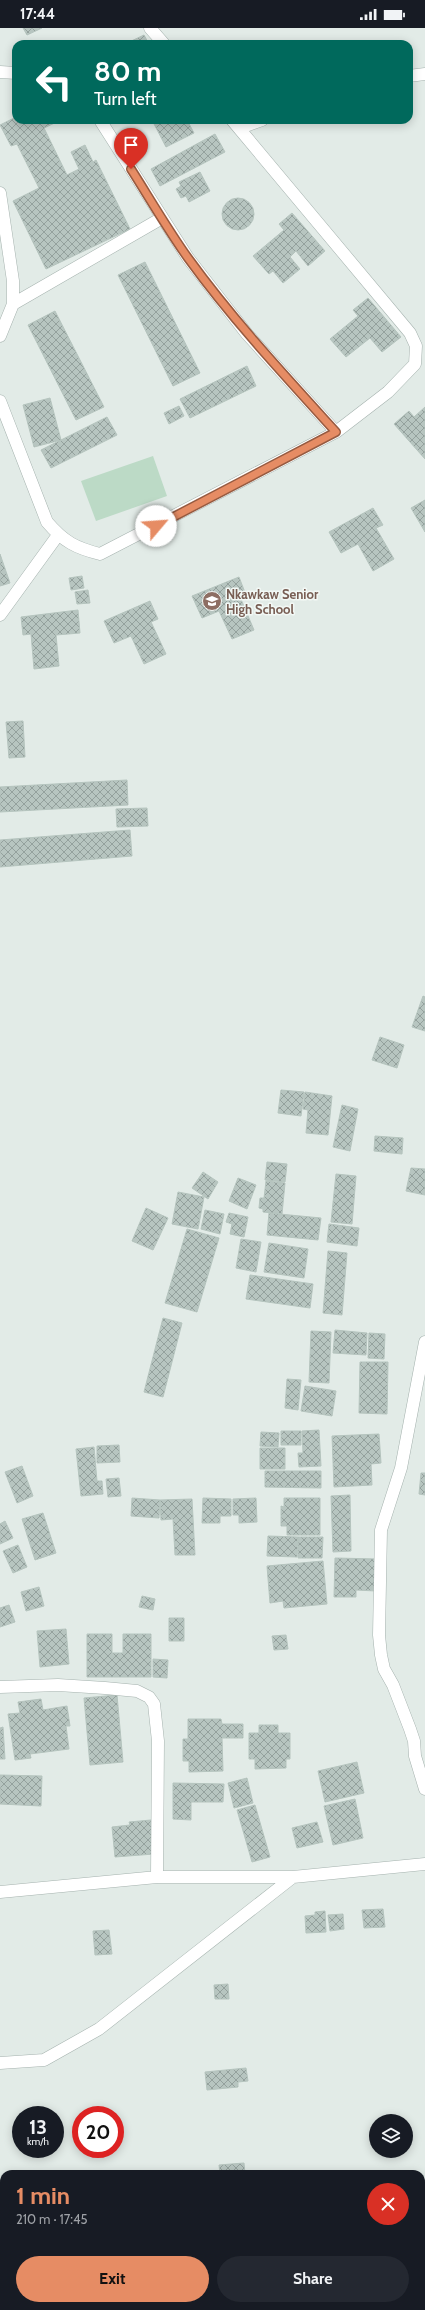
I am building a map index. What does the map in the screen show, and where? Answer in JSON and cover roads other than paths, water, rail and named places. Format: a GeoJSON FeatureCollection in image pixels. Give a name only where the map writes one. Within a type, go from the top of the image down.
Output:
{"type":"FeatureCollection","features":[{"type":"Feature","properties":{"kind":"street"},"geometry":{"type":"LineString","coordinates":[[150,28],[160,40]]}},
{"type":"Feature","properties":{"kind":"street"},"geometry":{"type":"LineString","coordinates":[[0,72],[12,73]]}},
{"type":"Feature","properties":{"kind":"street"},"geometry":{"type":"LineString","coordinates":[[413,76],[425,74]]}},
{"type":"Feature","properties":{"kind":"street"},"geometry":{"type":"LineString","coordinates":[[103,124],[188,258],[247,334],[336,432]]}},
{"type":"Feature","properties":{"kind":"street"},"geometry":{"type":"LineString","coordinates":[[0,401],[48,522],[58,535],[76,548],[100,554],[336,432],[388,392],[414,364],[416,346],[410,333],[236,124]]}},
{"type":"Feature","properties":{"kind":"street"},"geometry":{"type":"LineString","coordinates":[[0,193],[13,281],[13,304],[0,336]]}},
{"type":"Feature","properties":{"kind":"street"},"geometry":{"type":"LineString","coordinates":[[13,304],[162,218]]}},
{"type":"Feature","properties":{"kind":"street"},"geometry":{"type":"LineString","coordinates":[[0,615],[58,535]]}},
{"type":"Feature","properties":{"kind":"street"},"geometry":{"type":"LineString","coordinates":[[425,1342],[401,1468],[382,1530],[379,1635],[384,1669],[393,1685],[410,1730],[414,1742],[415,1756],[425,1789]]}},
{"type":"Feature","properties":{"kind":"street"},"geometry":{"type":"LineString","coordinates":[[0,1687],[58,1686],[105,1688],[137,1691],[149,1697],[154,1704],[158,1741],[157,1877]]}},
{"type":"Feature","properties":{"kind":"street"},"geometry":{"type":"LineString","coordinates":[[0,1892],[157,1877],[293,1877],[425,1864]]}},
{"type":"Feature","properties":{"kind":"street"},"geometry":{"type":"LineString","coordinates":[[0,2063],[44,2060],[99,2029],[293,1877]]}},
{"type":"Feature","properties":{"kind":"place","name":"Nkawkaw Senior High School"},"geometry":{"type":"Point","coordinates":[212,601]}}]}
